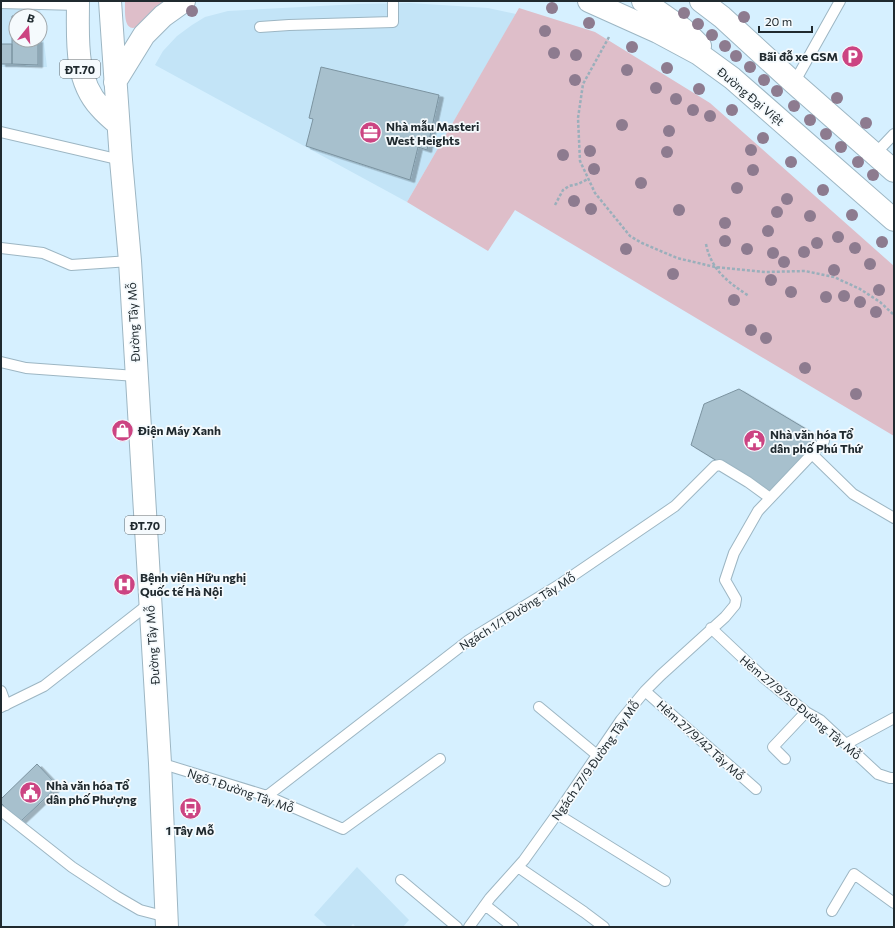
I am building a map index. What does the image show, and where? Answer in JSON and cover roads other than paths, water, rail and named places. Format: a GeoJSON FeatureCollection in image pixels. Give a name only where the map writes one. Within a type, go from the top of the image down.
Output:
{"type":"FeatureCollection","features":[{"type":"Feature","properties":{"kind":"main road","name":"Đường Tây Mỗ"},"geometry":{"type":"LineString","coordinates":[[110,1],[118,124],[130,261],[160,763],[167,922]]}},
{"type":"Feature","properties":{"kind":"main road"},"geometry":{"type":"LineString","coordinates":[[115,82],[144,36],[163,16],[184,1]]}},
{"type":"Feature","properties":{"kind":"main road","name":"Đường Đại Việt"},"geometry":{"type":"LineString","coordinates":[[590,1],[658,32],[699,54],[732,78],[894,220]]}},
{"type":"Feature","properties":{"kind":"main road"},"geometry":{"type":"LineString","coordinates":[[643,1],[683,30],[732,78]]}},
{"type":"Feature","properties":{"kind":"main road"},"geometry":{"type":"LineString","coordinates":[[701,1],[722,17],[794,83],[894,170]]}},
{"type":"Feature","properties":{"kind":"main road","name":"ĐT.70"},"geometry":{"type":"LineString","coordinates":[[78,3],[80,68],[87,88],[99,107],[118,124]]}},
{"type":"Feature","properties":{"kind":"lane"},"geometry":{"type":"LineString","coordinates":[[260,27],[393,22],[393,1]]}},
{"type":"Feature","properties":{"kind":"lane"},"geometry":{"type":"LineString","coordinates":[[794,83],[840,1]]}},
{"type":"Feature","properties":{"kind":"lane"},"geometry":{"type":"LineString","coordinates":[[1,3],[78,3]]}},
{"type":"Feature","properties":{"kind":"lane"},"geometry":{"type":"LineString","coordinates":[[1,132],[121,160]]}},
{"type":"Feature","properties":{"kind":"lane"},"geometry":{"type":"LineString","coordinates":[[876,154],[894,134]]}},
{"type":"Feature","properties":{"kind":"lane"},"geometry":{"type":"LineString","coordinates":[[1,248],[43,253],[71,265],[130,261]]}},
{"type":"Feature","properties":{"kind":"lane"},"geometry":{"type":"LineString","coordinates":[[1,362],[26,368],[136,376]]}},
{"type":"Feature","properties":{"kind":"lane","name":"Ngách 27/9 Đường Tây Mỗ"},"geometry":{"type":"LineString","coordinates":[[469,927],[485,905],[518,867],[557,814],[621,720],[645,691],[711,628],[725,617],[734,605],[736,599],[726,583],[725,576],[738,546],[758,511],[824,441]]}},
{"type":"Feature","properties":{"kind":"lane"},"geometry":{"type":"LineString","coordinates":[[812,454],[853,494],[894,518]]}},
{"type":"Feature","properties":{"kind":"lane","name":"Ngách 1/1 Đường Tây Mỗ"},"geometry":{"type":"LineString","coordinates":[[267,796],[468,640],[562,582],[675,506],[715,466],[720,465],[748,482],[770,498]]}},
{"type":"Feature","properties":{"kind":"lane"},"geometry":{"type":"LineString","coordinates":[[1,690],[4,706],[44,686],[150,603]]}},
{"type":"Feature","properties":{"kind":"lane","name":"Hẻm 27/9/50 Đường Tây Mỗ"},"geometry":{"type":"LineString","coordinates":[[711,628],[763,677],[806,712],[820,720],[878,774],[894,778]]}},
{"type":"Feature","properties":{"kind":"lane","name":"Hẻm 27/9/42 Tây Mỗ"},"geometry":{"type":"LineString","coordinates":[[645,691],[756,789]]}},
{"type":"Feature","properties":{"kind":"lane"},"geometry":{"type":"LineString","coordinates":[[539,707],[597,755]]}},
{"type":"Feature","properties":{"kind":"lane"},"geometry":{"type":"LineString","coordinates":[[785,759],[773,747],[806,712]]}},
{"type":"Feature","properties":{"kind":"lane"},"geometry":{"type":"LineString","coordinates":[[846,744],[894,718]]}},
{"type":"Feature","properties":{"kind":"lane","name":"Ngõ 1 Đường Tây Mỗ"},"geometry":{"type":"LineString","coordinates":[[160,763],[267,796],[343,829],[440,759]]}},
{"type":"Feature","properties":{"kind":"lane"},"geometry":{"type":"LineString","coordinates":[[2,814],[72,867],[116,896],[140,910],[167,922]]}},
{"type":"Feature","properties":{"kind":"lane"},"geometry":{"type":"LineString","coordinates":[[557,814],[665,881]]}},
{"type":"Feature","properties":{"kind":"lane"},"geometry":{"type":"LineString","coordinates":[[518,867],[604,927]]}},
{"type":"Feature","properties":{"kind":"lane"},"geometry":{"type":"LineString","coordinates":[[832,910],[854,874],[894,902]]}},
{"type":"Feature","properties":{"kind":"lane"},"geometry":{"type":"LineString","coordinates":[[401,880],[457,927]]}},
{"type":"Feature","properties":{"kind":"lane"},"geometry":{"type":"LineString","coordinates":[[485,905],[513,927]]}},
{"type":"Feature","properties":{"kind":"place","name":"Bãi đỗ xe GSM"},"geometry":{"type":"Point","coordinates":[853,56]}},
{"type":"Feature","properties":{"kind":"place","name":"Nhà mẫu Masteri West Heights"},"geometry":{"type":"Point","coordinates":[370,133]}},
{"type":"Feature","properties":{"kind":"place","name":"Điện Máy Xanh"},"geometry":{"type":"Point","coordinates":[122,430]}},
{"type":"Feature","properties":{"kind":"place","name":"Nhà văn hóa Tổ dân phố Phú Thứ"},"geometry":{"type":"Point","coordinates":[755,441]}},
{"type":"Feature","properties":{"kind":"place","name":"Bệnh viện Hữu nghị Quốc tế Hà Nội"},"geometry":{"type":"Point","coordinates":[125,584]}},
{"type":"Feature","properties":{"kind":"place","name":"Nhà văn hóa Tổ dân phố Phượng"},"geometry":{"type":"Point","coordinates":[30,792]}},
{"type":"Feature","properties":{"kind":"place","name":"1 Tây Mỗ"},"geometry":{"type":"Point","coordinates":[190,809]}}]}
